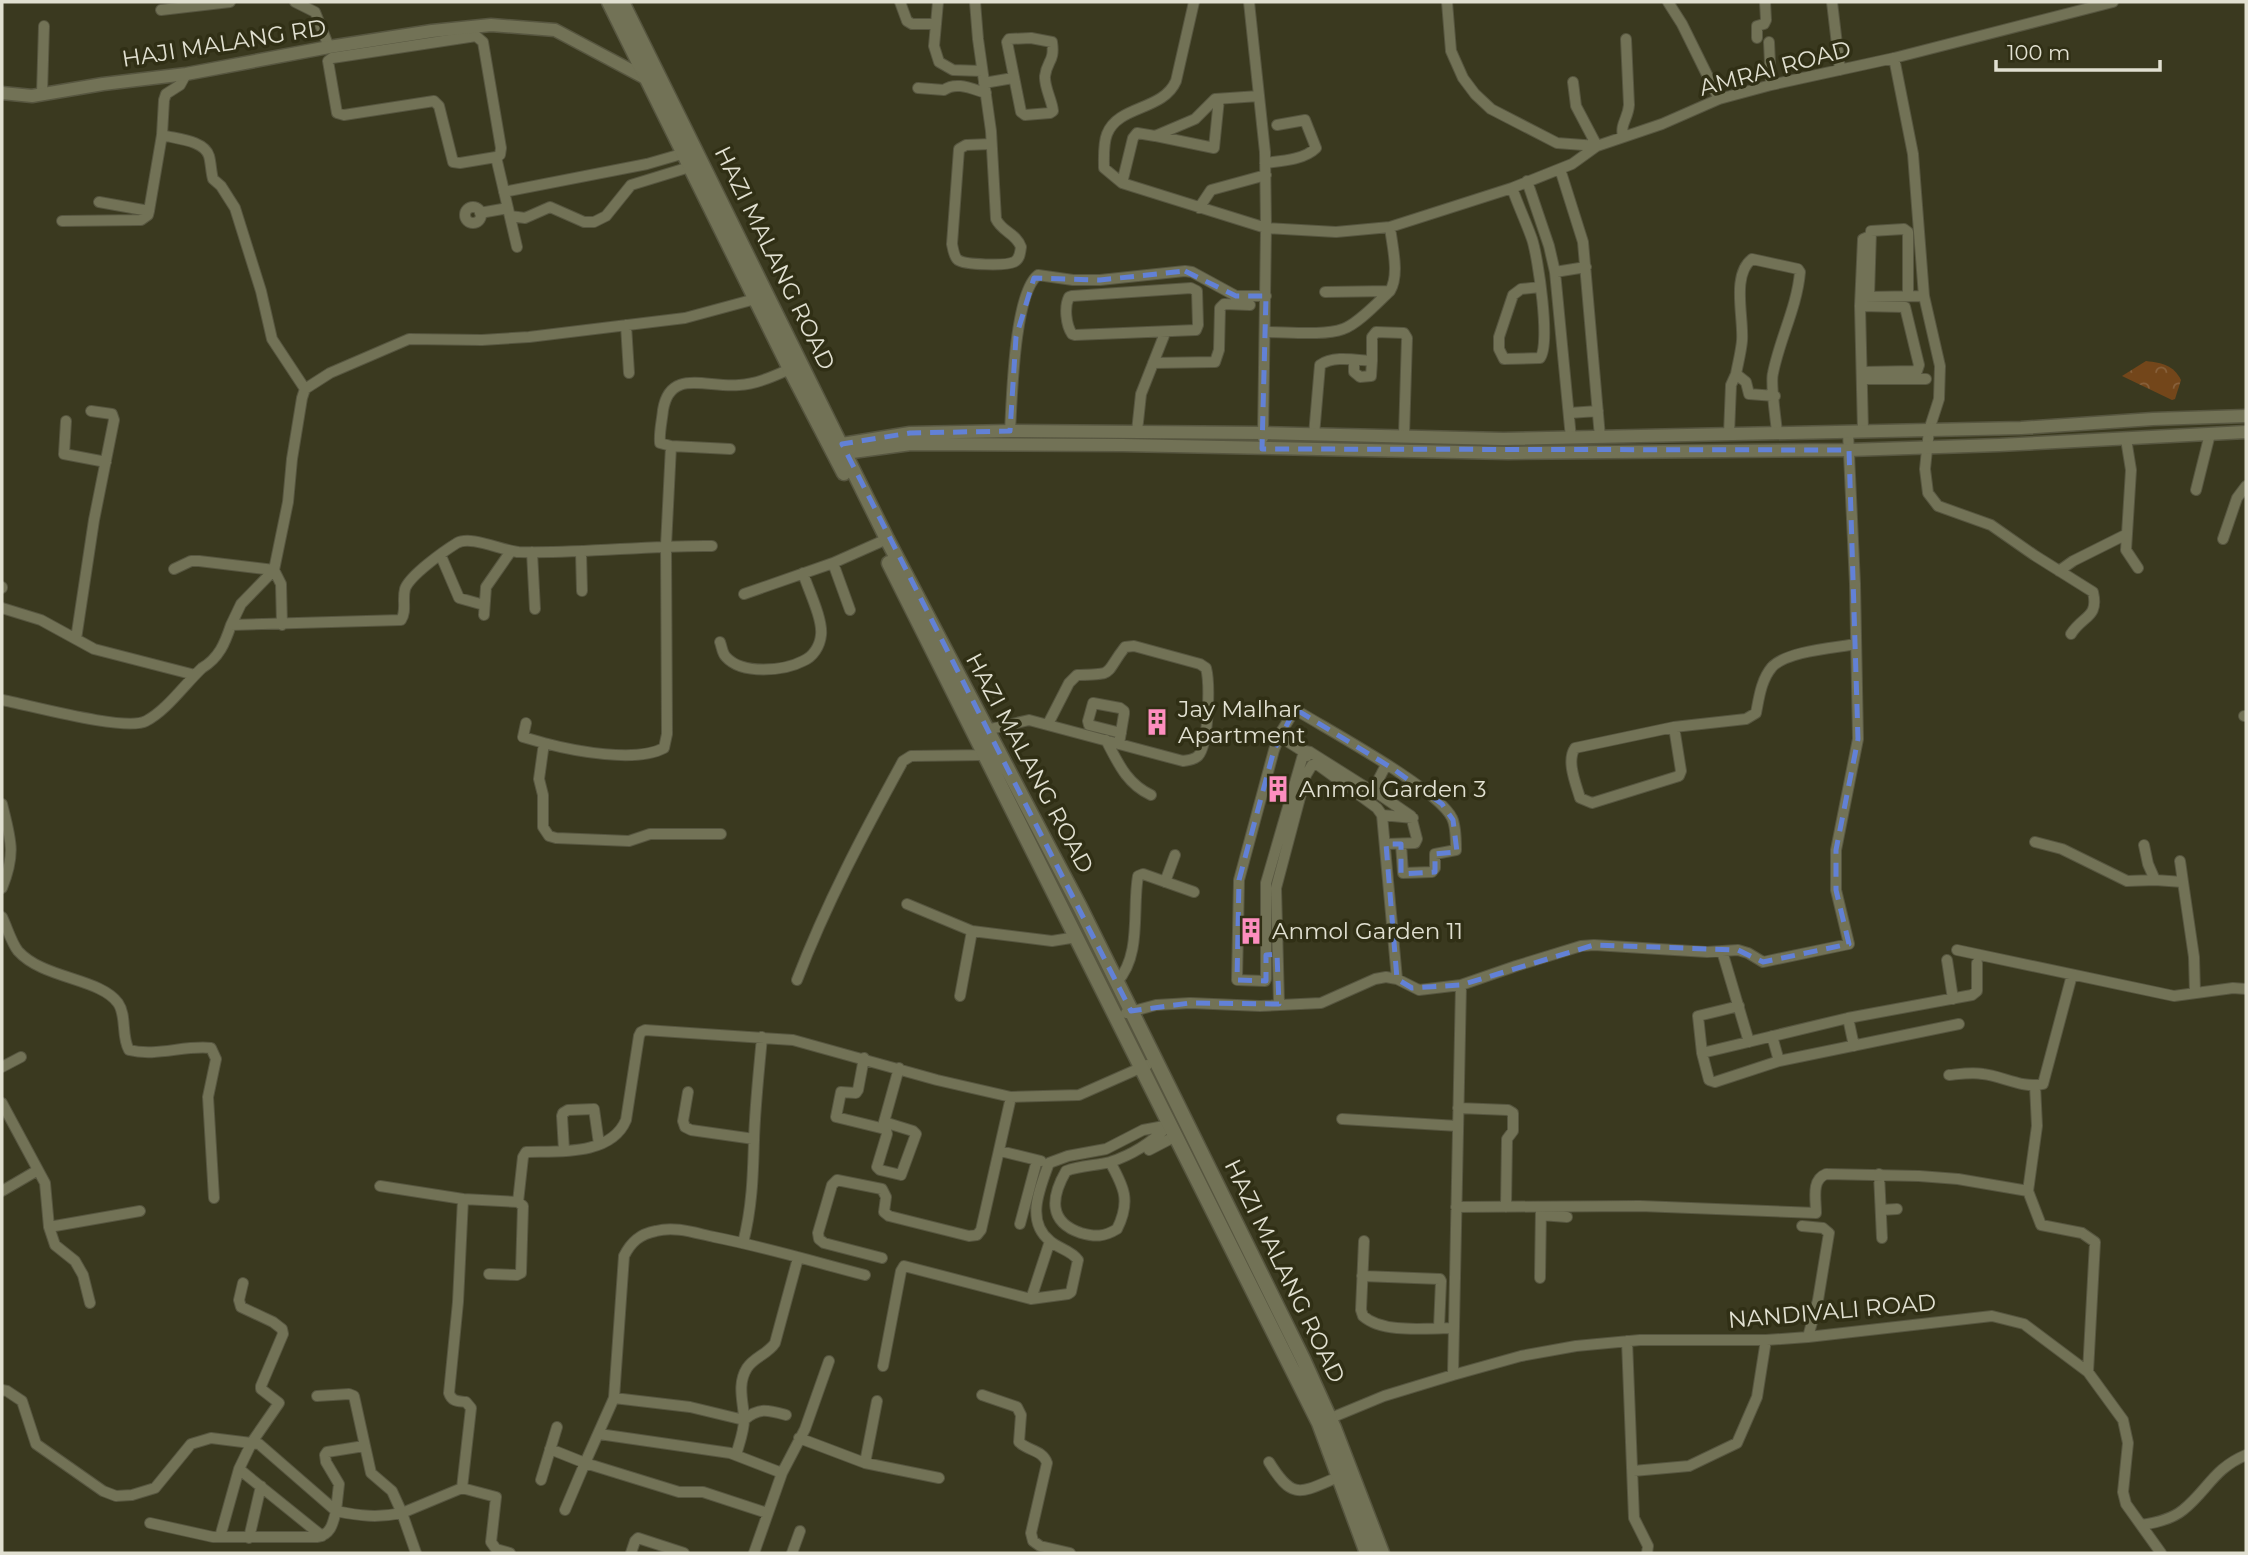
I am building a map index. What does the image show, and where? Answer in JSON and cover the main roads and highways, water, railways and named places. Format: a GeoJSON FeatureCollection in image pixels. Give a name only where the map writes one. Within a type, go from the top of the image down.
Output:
{"type":"FeatureCollection","features":[{"type":"Feature","properties":{"kind":"main road","name":"HAZI MALANG ROAD"},"geometry":{"type":"LineString","coordinates":[[609,2],[647,64]]}},
{"type":"Feature","properties":{"kind":"main road","name":"HAZI MALANG ROAD"},"geometry":{"type":"LineString","coordinates":[[622,2],[647,64],[990,751],[1140,1069],[1177,1126],[1243,1253],[1324,1421],[1382,1553]]}},
{"type":"Feature","properties":{"kind":"main road","name":"HAZI MALANG ROAD"},"geometry":{"type":"LineString","coordinates":[[655,80],[685,153],[697,165]]}},
{"type":"Feature","properties":{"kind":"main road","name":"HAZI MALANG ROAD"},"geometry":{"type":"LineString","coordinates":[[761,297],[790,369],[839,450]]}},
{"type":"Feature","properties":{"kind":"main road","name":"HAZI MALANG ROAD"},"geometry":{"type":"LineString","coordinates":[[883,540],[986,730],[990,751],[1080,906],[1156,1061],[1177,1126]]}},
{"type":"Feature","properties":{"kind":"main road","name":"HAZI MALANG ROAD"},"geometry":{"type":"LineString","coordinates":[[1324,1421],[1338,1477],[1367,1553]]}},
{"type":"Feature","properties":{"kind":"place","name":"Jay Malhar Apartment"},"geometry":{"type":"Point","coordinates":[1157,722]}},
{"type":"Feature","properties":{"kind":"place","name":"Anmol Garden 3"},"geometry":{"type":"Point","coordinates":[1278,789]}},
{"type":"Feature","properties":{"kind":"place","name":"Anmol Garden 11"},"geometry":{"type":"Point","coordinates":[1251,931]}}]}
